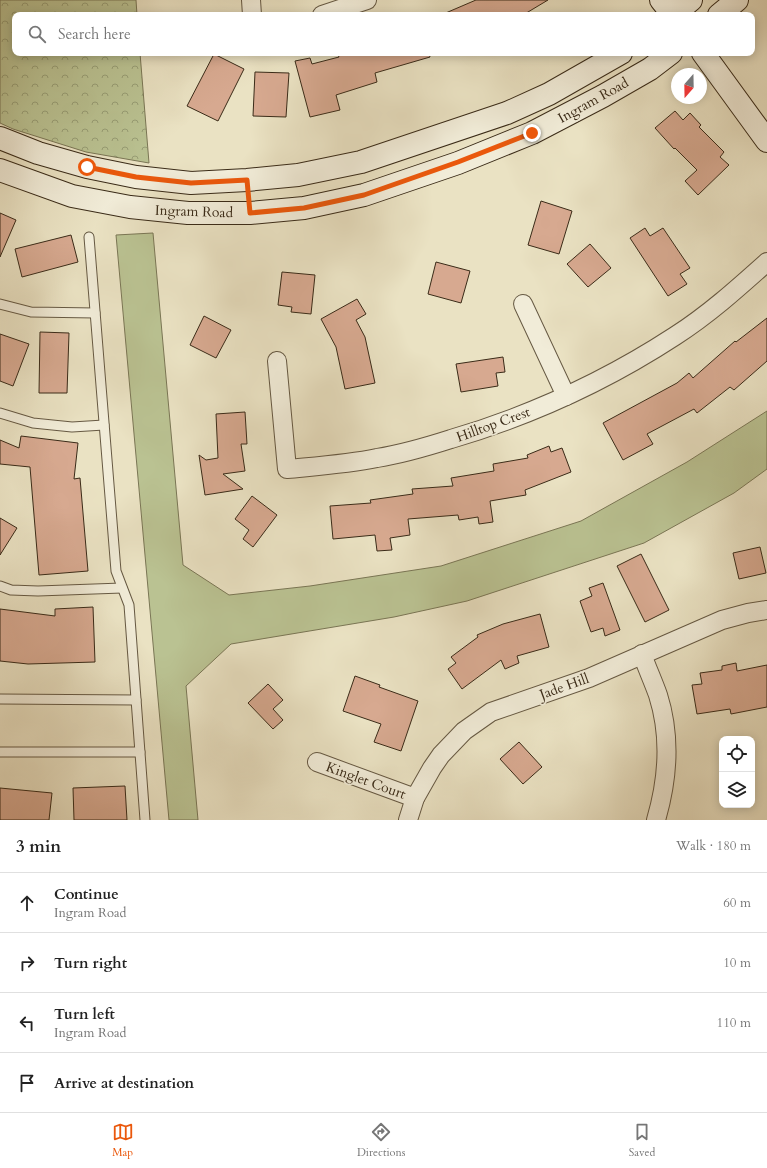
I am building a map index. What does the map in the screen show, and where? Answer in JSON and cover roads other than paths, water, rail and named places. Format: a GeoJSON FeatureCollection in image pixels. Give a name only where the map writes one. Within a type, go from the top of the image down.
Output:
{"type":"FeatureCollection","features":[{"type":"Feature","properties":{"kind":"street"},"geometry":{"type":"LineString","coordinates":[[251,0],[252,12]]}},
{"type":"Feature","properties":{"kind":"street"},"geometry":{"type":"LineString","coordinates":[[332,12],[368,0]]}},
{"type":"Feature","properties":{"kind":"street"},"geometry":{"type":"LineString","coordinates":[[661,0],[671,12]]}},
{"type":"Feature","properties":{"kind":"street"},"geometry":{"type":"LineString","coordinates":[[677,12],[691,0]]}},
{"type":"Feature","properties":{"kind":"street"},"geometry":{"type":"LineString","coordinates":[[723,12],[737,0]]}},
{"type":"Feature","properties":{"kind":"street","name":"Ingram Road"},"geometry":{"type":"LineString","coordinates":[[0,138],[38,153],[87,167],[136,177],[191,183],[298,175],[361,162],[507,113],[549,94],[616,56]]}},
{"type":"Feature","properties":{"kind":"street","name":"Ingram Road"},"geometry":{"type":"LineString","coordinates":[[0,170],[72,196],[130,208],[188,213],[250,213],[304,208],[364,195],[458,162],[539,130],[650,69],[667,56]]}},
{"type":"Feature","properties":{"kind":"street"},"geometry":{"type":"LineString","coordinates":[[704,56],[767,141]]}},
{"type":"Feature","properties":{"kind":"street"},"geometry":{"type":"LineString","coordinates":[[247,180],[250,213]]}},
{"type":"Feature","properties":{"kind":"street","name":"Hilltop Crest"},"geometry":{"type":"LineString","coordinates":[[277,361],[287,469],[378,458],[421,448],[510,419],[566,396],[617,371],[676,336],[729,295],[767,262]]}},
{"type":"Feature","properties":{"kind":"street"},"geometry":{"type":"LineString","coordinates":[[523,304],[566,396]]}},
{"type":"Feature","properties":{"kind":"street","name":"Jade Hill"},"geometry":{"type":"LineString","coordinates":[[408,820],[415,798],[441,755],[464,731],[491,712],[589,678],[722,620],[767,610]]}},
{"type":"Feature","properties":{"kind":"street"},"geometry":{"type":"LineString","coordinates":[[642,654],[658,696],[666,738],[667,759],[665,781],[656,820]]}},
{"type":"Feature","properties":{"kind":"street","name":"Kinglet Court"},"geometry":{"type":"LineString","coordinates":[[317,762],[415,798]]}},
{"type":"Feature","properties":{"kind":"lane"},"geometry":{"type":"LineString","coordinates":[[89,237],[116,571],[129,605],[145,820]]}},
{"type":"Feature","properties":{"kind":"lane"},"geometry":{"type":"LineString","coordinates":[[0,304],[31,312],[95,313]]}},
{"type":"Feature","properties":{"kind":"lane"},"geometry":{"type":"LineString","coordinates":[[0,413],[33,423],[72,427],[104,425]]}},
{"type":"Feature","properties":{"kind":"lane"},"geometry":{"type":"LineString","coordinates":[[0,586],[11,590],[38,591],[122,588]]}},
{"type":"Feature","properties":{"kind":"lane"},"geometry":{"type":"LineString","coordinates":[[0,699],[136,700]]}},
{"type":"Feature","properties":{"kind":"lane"},"geometry":{"type":"LineString","coordinates":[[0,752],[140,752]]}}]}
